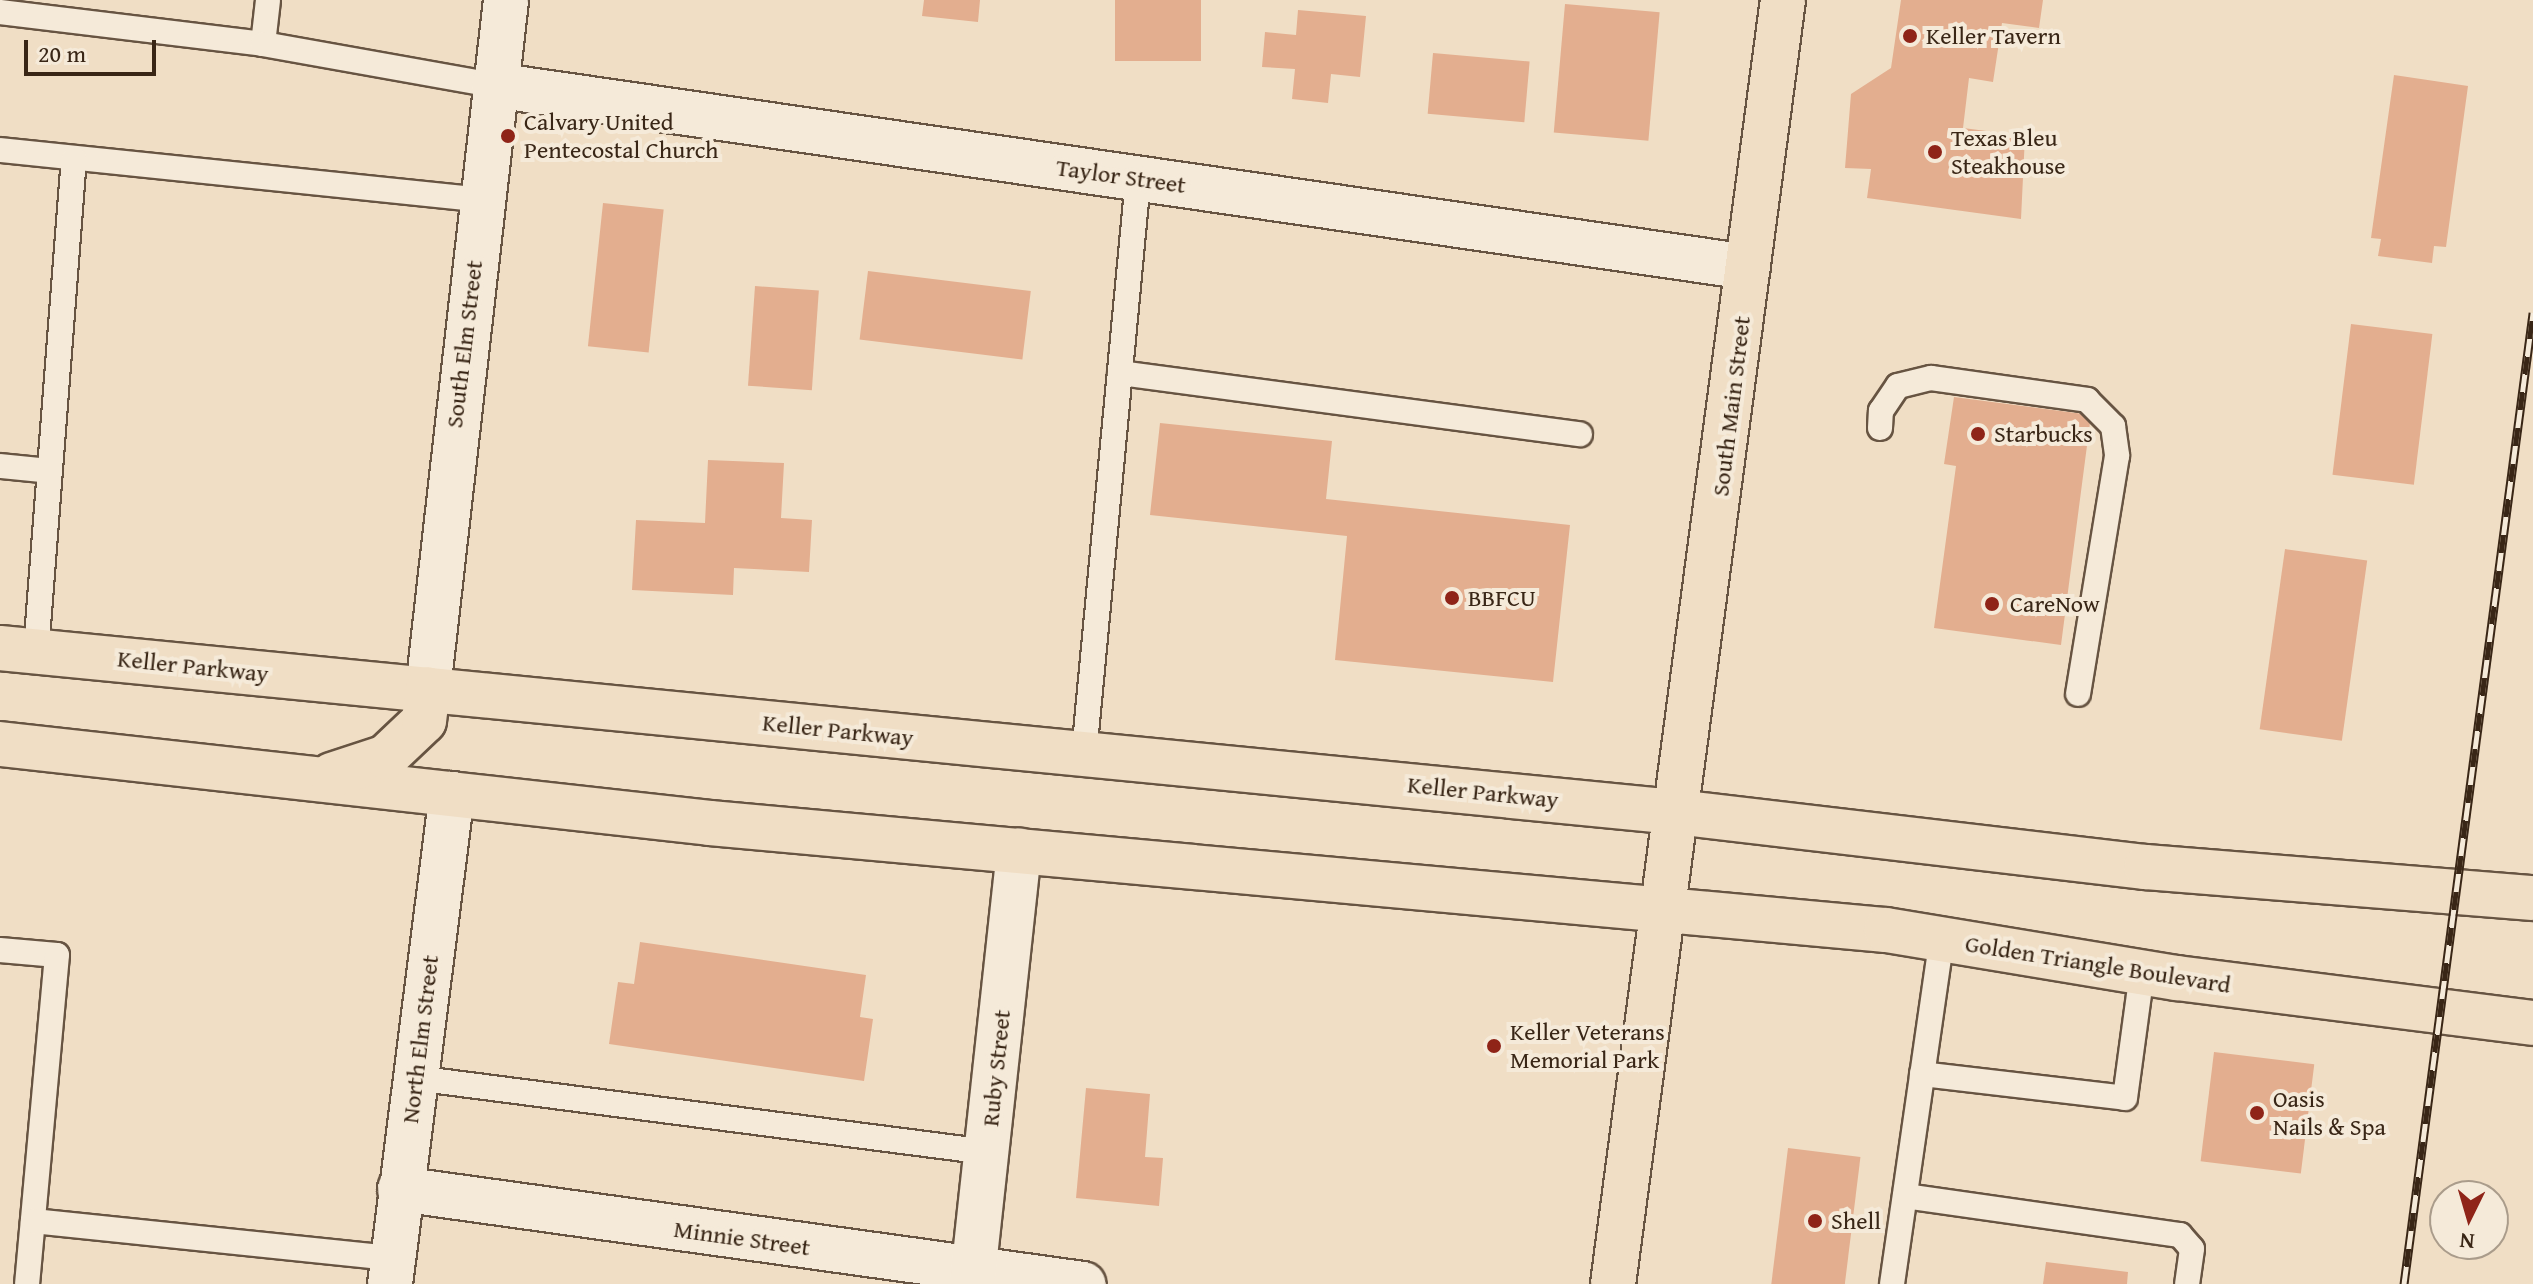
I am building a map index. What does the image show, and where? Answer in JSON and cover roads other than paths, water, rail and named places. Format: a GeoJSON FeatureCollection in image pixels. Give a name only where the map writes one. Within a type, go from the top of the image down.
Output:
{"type":"FeatureCollection","features":[{"type":"Feature","properties":{"kind":"main road","name":"South Main Street"},"geometry":{"type":"LineString","coordinates":[[1613,1284],[1783,0]]}},
{"type":"Feature","properties":{"kind":"main road","name":"Keller Parkway"},"geometry":{"type":"LineString","coordinates":[[18,649],[1676,812]]}},
{"type":"Feature","properties":{"kind":"main road"},"geometry":{"type":"LineString","coordinates":[[318,780],[386,757],[424,721],[428,689]]}},
{"type":"Feature","properties":{"kind":"main road"},"geometry":{"type":"LineString","coordinates":[[0,744],[318,780],[1019,851],[1663,910]]}},
{"type":"Feature","properties":{"kind":"main road"},"geometry":{"type":"LineString","coordinates":[[1676,812],[2146,867],[2533,898]]}},
{"type":"Feature","properties":{"kind":"main road","name":"Golden Triangle Boulevard"},"geometry":{"type":"LineString","coordinates":[[1663,910],[1942,939],[2142,972],[2533,1023]]}},
{"type":"Feature","properties":{"kind":"street","name":"South Elm Street"},"geometry":{"type":"LineString","coordinates":[[428,689],[480,200],[506,0]]}},
{"type":"Feature","properties":{"kind":"street","name":"Taylor Street"},"geometry":{"type":"LineString","coordinates":[[494,85],[1748,267]]}},
{"type":"Feature","properties":{"kind":"street","name":"North Elm Street"},"geometry":{"type":"LineString","coordinates":[[392,1271],[452,794]]}},
{"type":"Feature","properties":{"kind":"street","name":"Ruby Street"},"geometry":{"type":"LineString","coordinates":[[973,1278],[1019,851]]}},
{"type":"Feature","properties":{"kind":"street","name":"Minnie Street"},"geometry":{"type":"LineString","coordinates":[[400,1189],[973,1278],[1083,1284]]}},
{"type":"Feature","properties":{"kind":"lane"},"geometry":{"type":"LineString","coordinates":[[263,44],[268,0]]}},
{"type":"Feature","properties":{"kind":"lane"},"geometry":{"type":"LineString","coordinates":[[0,12],[67,10],[494,85]]}},
{"type":"Feature","properties":{"kind":"lane"},"geometry":{"type":"LineString","coordinates":[[0,150],[480,200]]}},
{"type":"Feature","properties":{"kind":"lane"},"geometry":{"type":"LineString","coordinates":[[18,649],[50,471],[74,158]]}},
{"type":"Feature","properties":{"kind":"lane"},"geometry":{"type":"LineString","coordinates":[[1084,754],[1138,179]]}},
{"type":"Feature","properties":{"kind":"lane"},"geometry":{"type":"LineString","coordinates":[[1120,373],[1580,434]]}},
{"type":"Feature","properties":{"kind":"lane"},"geometry":{"type":"LineString","coordinates":[[1880,428],[1898,386],[1931,378],[2087,400],[2113,426],[2117,456],[2078,694]]}},
{"type":"Feature","properties":{"kind":"lane"},"geometry":{"type":"LineString","coordinates":[[0,466],[50,471]]}},
{"type":"Feature","properties":{"kind":"lane"},"geometry":{"type":"LineString","coordinates":[[1892,1284],[1942,939]]}},
{"type":"Feature","properties":{"kind":"lane"},"geometry":{"type":"LineString","coordinates":[[0,950],[57,955],[27,1284]]}},
{"type":"Feature","properties":{"kind":"lane"},"geometry":{"type":"LineString","coordinates":[[1922,1074],[2125,1098],[2142,972]]}},
{"type":"Feature","properties":{"kind":"lane"},"geometry":{"type":"LineString","coordinates":[[415,1078],[987,1152]]}},
{"type":"Feature","properties":{"kind":"lane"},"geometry":{"type":"LineString","coordinates":[[1905,1196],[2180,1235],[2192,1249],[2187,1284]]}},
{"type":"Feature","properties":{"kind":"lane"},"geometry":{"type":"LineString","coordinates":[[33,1221],[392,1271]]}},
{"type":"Feature","properties":{"kind":"railway"},"geometry":{"type":"LineString","coordinates":[[2404,1284],[2533,313]]}},
{"type":"Feature","properties":{"kind":"place","name":"Keller Tavern"},"geometry":{"type":"Point","coordinates":[1910,36]}},
{"type":"Feature","properties":{"kind":"place","name":"Calvary United Pentecostal Church"},"geometry":{"type":"Point","coordinates":[508,136]}},
{"type":"Feature","properties":{"kind":"place","name":"Texas Bleu Steakhouse"},"geometry":{"type":"Point","coordinates":[1935,152]}},
{"type":"Feature","properties":{"kind":"place","name":"Starbucks"},"geometry":{"type":"Point","coordinates":[1978,434]}},
{"type":"Feature","properties":{"kind":"place","name":"BBFCU"},"geometry":{"type":"Point","coordinates":[1452,598]}},
{"type":"Feature","properties":{"kind":"place","name":"CareNow"},"geometry":{"type":"Point","coordinates":[1992,604]}},
{"type":"Feature","properties":{"kind":"place","name":"Keller Veterans Memorial Park"},"geometry":{"type":"Point","coordinates":[1494,1046]}},
{"type":"Feature","properties":{"kind":"place","name":"Oasis Nails & Spa"},"geometry":{"type":"Point","coordinates":[2257,1113]}},
{"type":"Feature","properties":{"kind":"place","name":"Shell"},"geometry":{"type":"Point","coordinates":[1815,1221]}}]}
